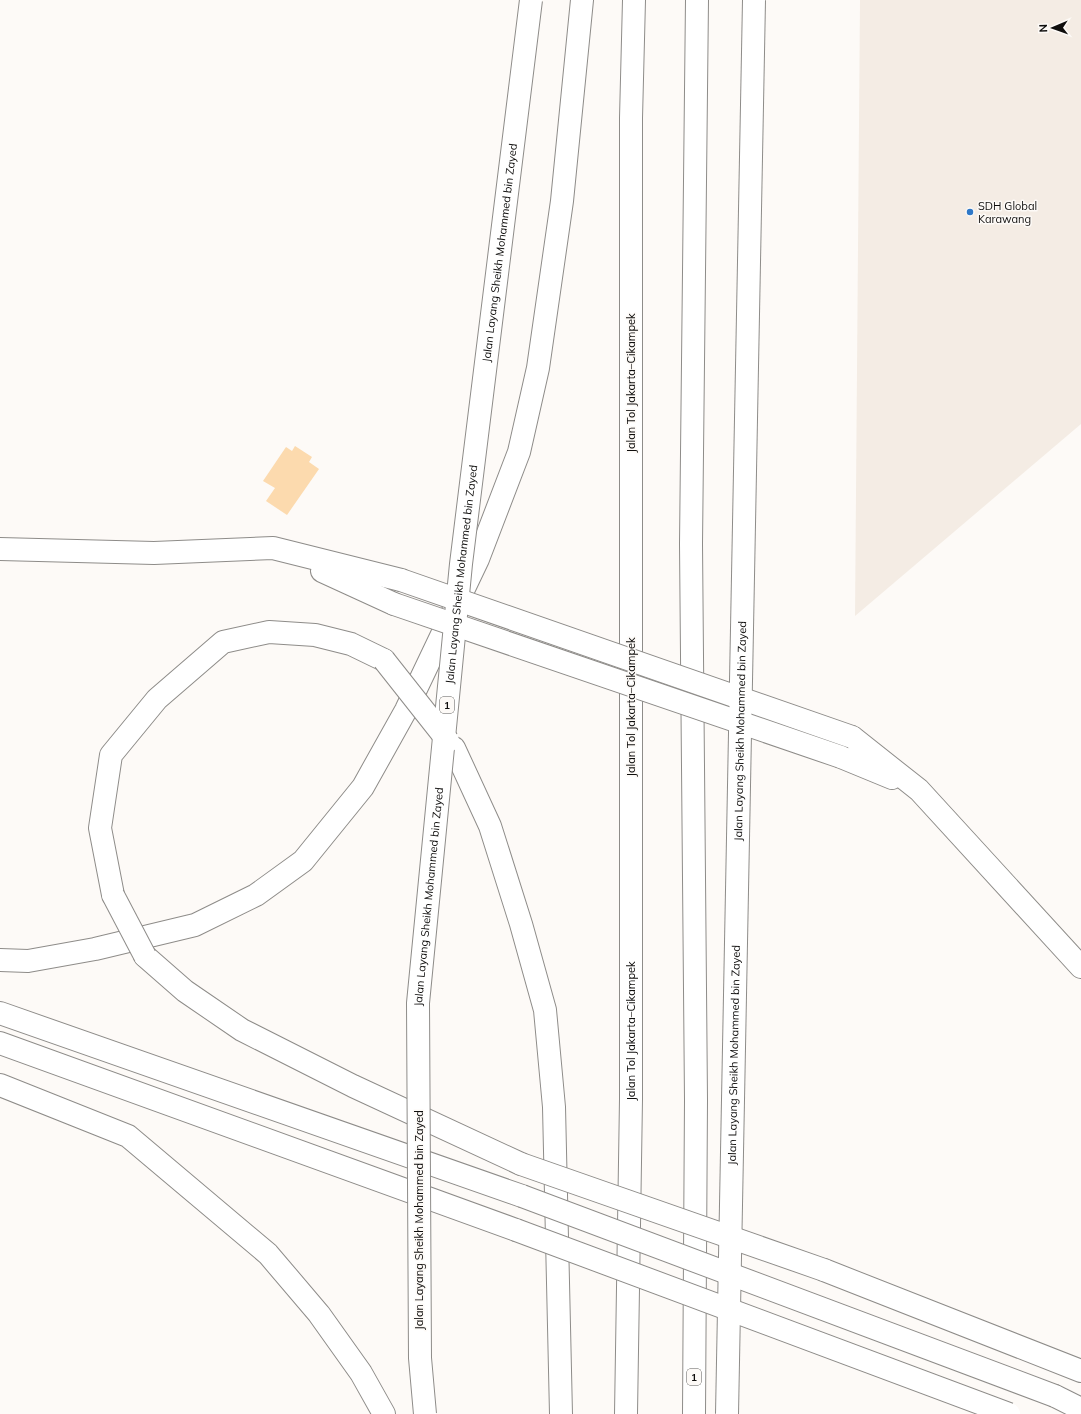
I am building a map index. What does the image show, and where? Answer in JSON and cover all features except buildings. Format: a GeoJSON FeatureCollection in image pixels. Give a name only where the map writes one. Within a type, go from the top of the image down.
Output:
{"type":"FeatureCollection","features":[{"type":"Feature","properties":{"kind":"main road","name":"Jalan Layang Sheikh Mohammed bin Zayed"},"geometry":{"type":"LineString","coordinates":[[425,1414],[420,1358],[418,1003],[460,564],[531,0]]}},
{"type":"Feature","properties":{"kind":"main road"},"geometry":{"type":"LineString","coordinates":[[0,960],[28,960],[95,949],[195,925],[256,895],[303,861],[363,787],[406,710],[478,560],[519,452],[538,368],[562,201],[582,0]]}},
{"type":"Feature","properties":{"kind":"main road","name":"Jalan Tol Jakarta–Cikampek"},"geometry":{"type":"LineString","coordinates":[[626,1414],[631,1100],[631,118],[634,0]]}},
{"type":"Feature","properties":{"kind":"main road","name":"1"},"geometry":{"type":"LineString","coordinates":[[694,1414],[696,1100],[691,544],[697,0]]}},
{"type":"Feature","properties":{"kind":"main road","name":"Jalan Layang Sheikh Mohammed bin Zayed"},"geometry":{"type":"LineString","coordinates":[[727,1414],[754,0]]}},
{"type":"Feature","properties":{"kind":"main road"},"geometry":{"type":"LineString","coordinates":[[0,549],[154,552],[273,548],[401,580],[852,737],[919,790],[1081,967]]}},
{"type":"Feature","properties":{"kind":"main road"},"geometry":{"type":"LineString","coordinates":[[273,548],[394,604],[841,757],[919,790]]}},
{"type":"Feature","properties":{"kind":"main road"},"geometry":{"type":"LineString","coordinates":[[561,1414],[554,1107],[544,1010],[521,924],[490,826],[454,748],[384,660],[351,644],[315,635],[269,632],[223,642],[157,699],[111,755],[100,828],[113,895],[145,956],[185,991],[242,1030],[353,1086],[522,1164],[824,1270],[1081,1371]]}},
{"type":"Feature","properties":{"kind":"main road"},"geometry":{"type":"LineString","coordinates":[[0,1013],[522,1196],[1055,1396],[1081,1409]]}},
{"type":"Feature","properties":{"kind":"main road"},"geometry":{"type":"LineString","coordinates":[[0,1043],[516,1230],[1009,1414]]}},
{"type":"Feature","properties":{"kind":"main road"},"geometry":{"type":"LineString","coordinates":[[0,1085],[128,1136],[268,1254],[319,1314],[361,1373],[384,1414]]}},
{"type":"Feature","properties":{"kind":"shaded area","name":"SDH Global Karawang"},"geometry":{"type":"Polygon","coordinates":[[[860,0],[1081,0],[1081,424],[855,616],[860,0]]]}},
{"type":"Feature","properties":{"kind":"place","name":"SDH Global Karawang"},"geometry":{"type":"Point","coordinates":[970,212]}}]}
